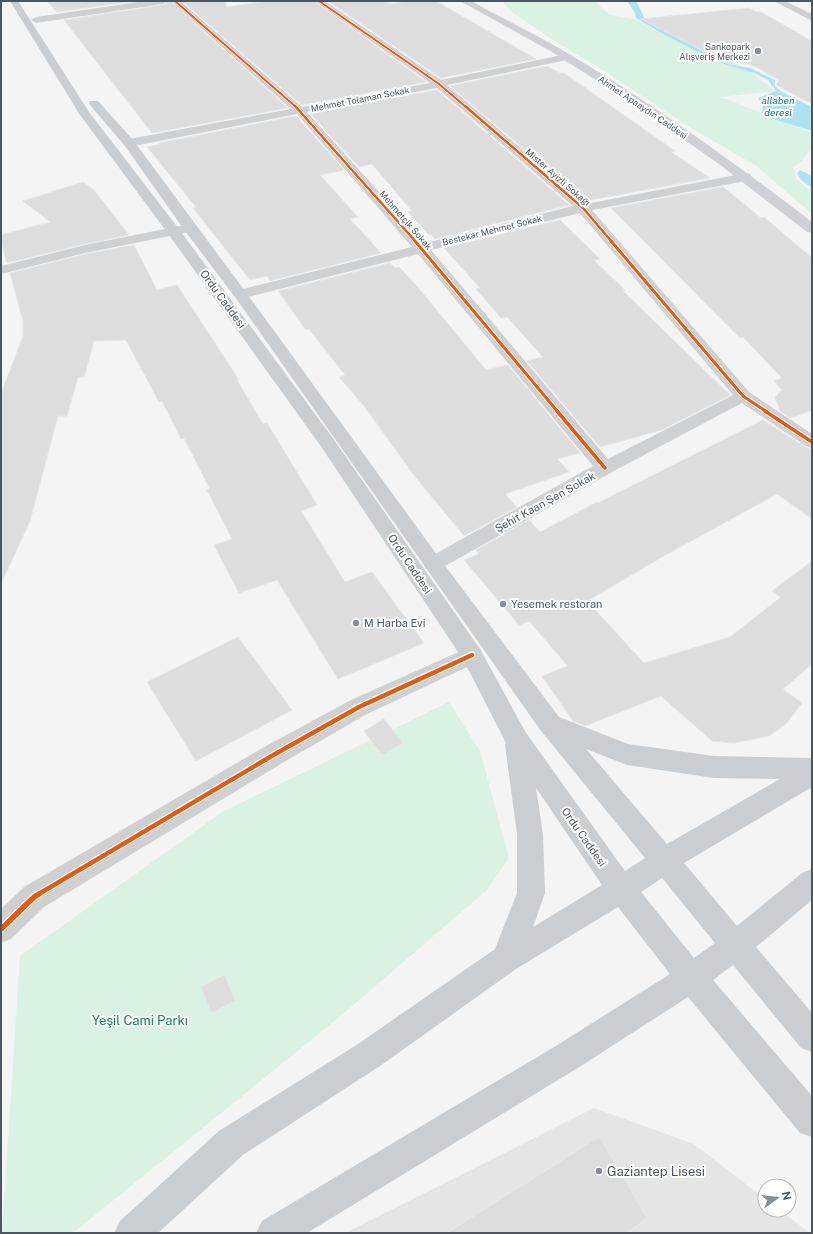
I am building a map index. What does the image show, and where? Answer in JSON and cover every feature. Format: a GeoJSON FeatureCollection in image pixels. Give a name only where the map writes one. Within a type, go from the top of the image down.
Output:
{"type":"FeatureCollection","features":[{"type":"Feature","properties":{"kind":"main road","name":"Ordu Caddesi"},"geometry":{"type":"LineString","coordinates":[[14,1],[84,113],[182,230],[240,294],[433,564],[550,724],[812,1037]]}},
{"type":"Feature","properties":{"kind":"main road","name":"Ordu Caddesi"},"geometry":{"type":"LineString","coordinates":[[22,1],[98,108],[129,143],[182,230],[472,655],[517,740],[621,889],[691,978],[812,1121]]}},
{"type":"Feature","properties":{"kind":"main road"},"geometry":{"type":"LineString","coordinates":[[550,724],[627,754],[714,767],[812,769]]}},
{"type":"Feature","properties":{"kind":"main road"},"geometry":{"type":"LineString","coordinates":[[506,959],[531,893],[530,834],[517,740]]}},
{"type":"Feature","properties":{"kind":"main road"},"geometry":{"type":"LineString","coordinates":[[132,1233],[231,1143],[369,1055],[506,959],[621,889],[665,860],[812,774]]}},
{"type":"Feature","properties":{"kind":"main road"},"geometry":{"type":"LineString","coordinates":[[274,1233],[570,1055],[691,978],[736,945],[812,882]]}},
{"type":"Feature","properties":{"kind":"street"},"geometry":{"type":"LineString","coordinates":[[36,20],[163,1]]}},
{"type":"Feature","properties":{"kind":"street","name":"Mehmetçik Sokak"},"geometry":{"type":"LineString","coordinates":[[175,1],[299,110],[421,248],[605,468]]}},
{"type":"Feature","properties":{"kind":"street","name":"Mister Ayizli Sokağı"},"geometry":{"type":"LineString","coordinates":[[318,1],[439,84],[583,208],[743,396],[812,442]]}},
{"type":"Feature","properties":{"kind":"street","name":"Ahmet Apaaydın Caddesi"},"geometry":{"type":"LineString","coordinates":[[464,1],[567,57],[647,108],[746,178],[812,229]]}},
{"type":"Feature","properties":{"kind":"street"},"geometry":{"type":"LineString","coordinates":[[778,1],[812,18]]}},
{"type":"Feature","properties":{"kind":"street","name":"Mehmet Tolaman Sokak"},"geometry":{"type":"LineString","coordinates":[[129,143],[439,84],[567,57]]}},
{"type":"Feature","properties":{"kind":"street","name":"Bestekar Mehmet Sokak"},"geometry":{"type":"LineString","coordinates":[[240,294],[583,208],[746,178]]}},
{"type":"Feature","properties":{"kind":"street"},"geometry":{"type":"LineString","coordinates":[[1,270],[85,249],[182,230]]}},
{"type":"Feature","properties":{"kind":"street","name":"Şehit Kaan Şen Sokak"},"geometry":{"type":"LineString","coordinates":[[433,564],[605,468],[743,396]]}},
{"type":"Feature","properties":{"kind":"street"},"geometry":{"type":"LineString","coordinates":[[1,929],[34,897],[275,754],[359,707],[472,655]]}},
{"type":"Feature","properties":{"kind":"shaded area","name":"Gaziantep Lisesi"},"geometry":{"type":"Polygon","coordinates":[[[594,1108],[694,1144],[757,1193],[757,1218],[790,1218],[810,1233],[345,1233],[594,1108]]]}},
{"type":"Feature","properties":{"kind":"green space"},"geometry":{"type":"Polygon","coordinates":[[[502,1],[599,1],[595,2],[610,15],[638,20],[657,32],[748,69],[775,91],[721,97],[812,133],[812,147],[803,160],[793,168],[796,179],[812,192],[812,214],[755,165],[694,130],[598,67],[556,42],[513,13],[502,1]]]}},
{"type":"Feature","properties":{"kind":"green space","name":"Yeşil Cami Parkı"},"geometry":{"type":"Polygon","coordinates":[[[449,702],[480,751],[509,858],[486,891],[337,1019],[73,1233],[2,1233],[20,956],[224,811],[449,702]]]}},
{"type":"Feature","properties":{"kind":"water","name":"allaben deresi"},"geometry":{"type":"Polygon","coordinates":[[[627,1],[636,1],[645,19],[654,26],[730,65],[750,68],[775,80],[775,86],[782,92],[812,107],[812,131],[773,119],[762,113],[763,106],[758,98],[776,91],[768,80],[754,73],[727,65],[704,55],[659,32],[636,18],[635,13],[627,1]]]}},
{"type":"Feature","properties":{"kind":"water"},"geometry":{"type":"Polygon","coordinates":[[[800,170],[812,176],[812,188],[801,180],[797,174],[800,170]]]}},
{"type":"Feature","properties":{"kind":"building"},"geometry":{"type":"Polygon","coordinates":[[[47,1],[135,1],[57,12],[47,1]]]}},
{"type":"Feature","properties":{"kind":"building"},"geometry":{"type":"Polygon","coordinates":[[[170,1],[288,108],[152,133],[64,20],[163,5],[170,1]]]}},
{"type":"Feature","properties":{"kind":"building"},"geometry":{"type":"Polygon","coordinates":[[[182,1],[226,1],[226,7],[267,1],[314,1],[426,82],[302,105],[182,1]]]}},
{"type":"Feature","properties":{"kind":"building"},"geometry":{"type":"Polygon","coordinates":[[[328,1],[385,1],[390,4],[408,1],[436,1],[536,59],[441,78],[328,1]]]}},
{"type":"Feature","properties":{"kind":"building","name":"Sankopark Alışveriş Merkezi"},"geometry":{"type":"Polygon","coordinates":[[[749,8],[757,12],[761,12],[812,41],[812,104],[776,85],[779,80],[754,66],[745,63],[723,61],[641,19],[749,8]]]}},
{"type":"Feature","properties":{"kind":"building"},"geometry":{"type":"Polygon","coordinates":[[[547,66],[560,73],[564,73],[675,151],[671,152],[710,178],[585,201],[450,86],[547,66]]]}},
{"type":"Feature","properties":{"kind":"building"},"geometry":{"type":"Polygon","coordinates":[[[437,90],[569,205],[435,239],[431,234],[429,235],[408,212],[412,211],[372,164],[359,167],[310,113],[437,90]]]}},
{"type":"Feature","properties":{"kind":"building"},"geometry":{"type":"Polygon","coordinates":[[[296,116],[344,170],[320,175],[358,217],[350,219],[381,253],[270,281],[267,276],[250,280],[193,208],[196,207],[147,147],[160,144],[159,143],[296,116]]]}},
{"type":"Feature","properties":{"kind":"building"},"geometry":{"type":"Polygon","coordinates":[[[83,182],[94,190],[129,235],[7,263],[1,242],[1,235],[50,222],[23,201],[83,182]]]}},
{"type":"Feature","properties":{"kind":"building"},"geometry":{"type":"Polygon","coordinates":[[[723,187],[761,218],[764,217],[812,258],[812,410],[791,418],[780,411],[775,397],[782,390],[774,381],[782,378],[743,337],[740,338],[611,208],[723,187]]]}},
{"type":"Feature","properties":{"kind":"building"},"geometry":{"type":"Polygon","coordinates":[[[560,220],[600,259],[594,260],[625,290],[623,291],[730,395],[662,430],[600,447],[527,361],[543,357],[507,317],[501,318],[476,289],[480,288],[444,248],[560,220]]]}},
{"type":"Feature","properties":{"kind":"building"},"geometry":{"type":"Polygon","coordinates":[[[134,245],[157,290],[177,285],[239,380],[237,380],[263,424],[267,423],[317,505],[301,511],[345,582],[372,572],[424,643],[338,679],[277,580],[239,593],[214,545],[232,539],[207,490],[210,489],[184,438],[181,439],[162,401],[159,402],[126,340],[94,341],[84,377],[78,377],[67,416],[58,416],[30,521],[1,584],[1,394],[23,336],[23,321],[10,273],[85,254],[134,245]]]}},
{"type":"Feature","properties":{"kind":"building"},"geometry":{"type":"Polygon","coordinates":[[[390,263],[395,268],[399,267],[416,285],[486,370],[508,365],[580,453],[557,459],[569,472],[505,494],[517,507],[464,536],[408,468],[364,406],[339,377],[345,375],[309,329],[306,330],[278,291],[390,263]]]}},
{"type":"Feature","properties":{"kind":"building"},"geometry":{"type":"Polygon","coordinates":[[[763,420],[812,451],[812,519],[777,494],[662,557],[587,601],[644,663],[730,637],[781,597],[772,591],[812,561],[812,664],[783,689],[802,703],[786,724],[769,736],[734,743],[712,741],[661,696],[585,726],[573,721],[542,676],[568,666],[529,621],[519,625],[464,560],[479,554],[476,550],[529,520],[540,532],[597,502],[598,503],[763,420]]]}},
{"type":"Feature","properties":{"kind":"building"},"geometry":{"type":"Polygon","coordinates":[[[238,637],[292,710],[196,761],[147,682],[238,637]]]}},
{"type":"Feature","properties":{"kind":"building"},"geometry":{"type":"Polygon","coordinates":[[[384,719],[403,743],[382,755],[364,731],[384,719]]]}},
{"type":"Feature","properties":{"kind":"building"},"geometry":{"type":"Polygon","coordinates":[[[224,975],[235,1000],[212,1013],[201,987],[224,975]]]}},
{"type":"Feature","properties":{"kind":"building"},"geometry":{"type":"Polygon","coordinates":[[[599,1137],[647,1218],[626,1233],[447,1233],[599,1137]]]}},
{"type":"Feature","properties":{"kind":"cycle path"},"geometry":{"type":"LineString","coordinates":[[175,1],[299,110],[421,248],[605,468]]}},
{"type":"Feature","properties":{"kind":"cycle path"},"geometry":{"type":"LineString","coordinates":[[319,1],[439,84],[583,208],[743,396],[812,442]]}},
{"type":"Feature","properties":{"kind":"cycle path"},"geometry":{"type":"LineString","coordinates":[[1,929],[34,897],[275,754],[359,707],[472,655]]}},
{"type":"Feature","properties":{"kind":"place","name":"Sankopark Alışveriş Merkezi"},"geometry":{"type":"Point","coordinates":[758,51]}},
{"type":"Feature","properties":{"kind":"place","name":"Yesemek restoran"},"geometry":{"type":"Point","coordinates":[503,604]}},
{"type":"Feature","properties":{"kind":"place","name":"M Harba Evi"},"geometry":{"type":"Point","coordinates":[356,623]}},
{"type":"Feature","properties":{"kind":"place","name":"Gaziantep Lisesi"},"geometry":{"type":"Point","coordinates":[599,1171]}}]}
